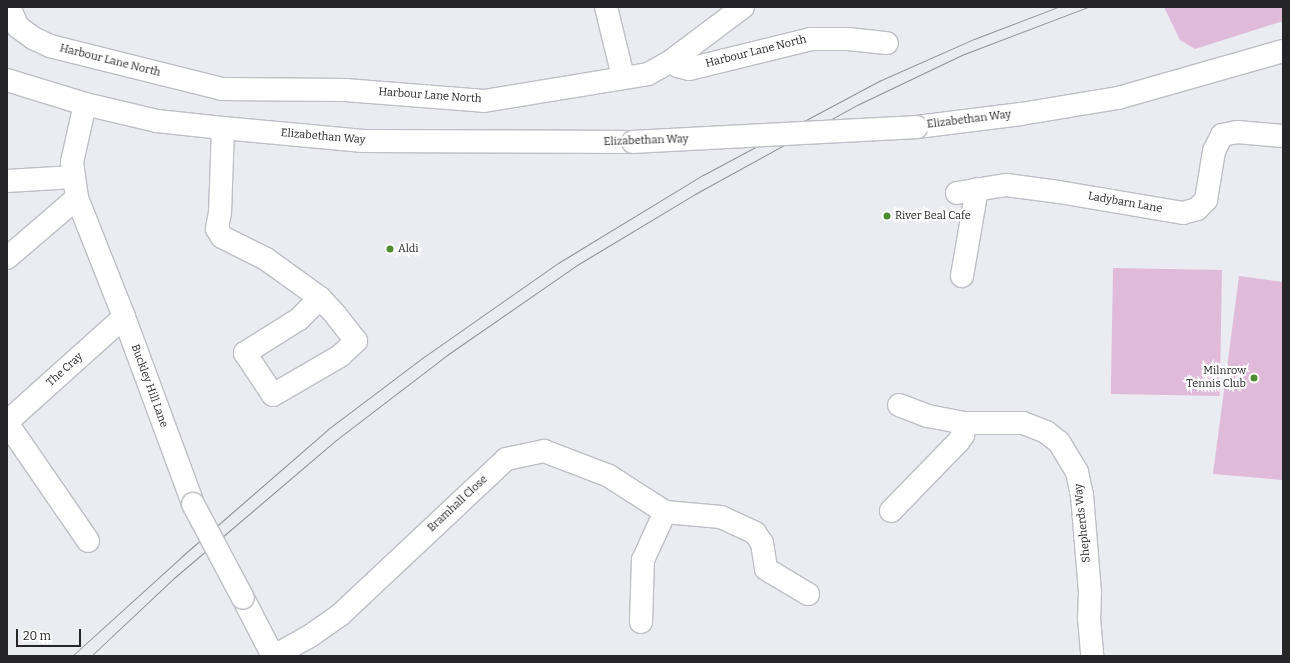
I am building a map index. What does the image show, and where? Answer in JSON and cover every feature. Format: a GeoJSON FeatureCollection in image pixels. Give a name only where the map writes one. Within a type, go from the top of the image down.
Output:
{"type":"FeatureCollection","features":[{"type":"Feature","properties":{"kind":"street","name":"Harbour Lane North"},"geometry":{"type":"LineString","coordinates":[[8,7],[18,27],[33,38],[50,46],[222,89],[345,90],[484,101],[648,74],[671,61],[678,66],[689,69],[811,39],[848,39],[887,43]]}},
{"type":"Feature","properties":{"kind":"street"},"geometry":{"type":"LineString","coordinates":[[606,7],[623,77]]}},
{"type":"Feature","properties":{"kind":"street"},"geometry":{"type":"LineString","coordinates":[[671,61],[743,7]]}},
{"type":"Feature","properties":{"kind":"street","name":"Elizabethan Way"},"geometry":{"type":"LineString","coordinates":[[7,80],[84,104],[157,121],[223,128],[363,141],[633,142],[916,127],[1021,114],[1118,98],[1283,51]]}},
{"type":"Feature","properties":{"kind":"street","name":"Buckley Hill Lane"},"geometry":{"type":"LineString","coordinates":[[84,104],[72,162],[76,187],[193,504],[274,656]]}},
{"type":"Feature","properties":{"kind":"street"},"geometry":{"type":"LineString","coordinates":[[223,128],[220,212],[217,229],[222,237],[266,259],[320,298],[356,340],[340,356],[273,395],[245,353],[299,319],[320,298]]}},
{"type":"Feature","properties":{"kind":"street","name":"Ladybarn Lane"},"geometry":{"type":"LineString","coordinates":[[962,276],[967,191],[1006,185],[1059,192],[1183,213],[1197,210],[1206,200],[1214,151],[1222,135],[1237,132],[1283,136]]}},
{"type":"Feature","properties":{"kind":"street"},"geometry":{"type":"LineString","coordinates":[[7,181],[76,187]]}},
{"type":"Feature","properties":{"kind":"street"},"geometry":{"type":"LineString","coordinates":[[7,258],[76,187]]}},
{"type":"Feature","properties":{"kind":"street","name":"The Cray"},"geometry":{"type":"LineString","coordinates":[[88,541],[7,423],[124,317]]}},
{"type":"Feature","properties":{"kind":"street","name":"Shepherds Way"},"geometry":{"type":"LineString","coordinates":[[899,404],[928,416],[964,423],[1023,423],[1046,432],[1059,442],[1068,454],[1077,472],[1082,496],[1090,592],[1089,618],[1092,656]]}},
{"type":"Feature","properties":{"kind":"street"},"geometry":{"type":"LineString","coordinates":[[891,511],[958,442],[963,435],[964,423]]}},
{"type":"Feature","properties":{"kind":"street","name":"Bramhall Close"},"geometry":{"type":"LineString","coordinates":[[274,656],[310,636],[340,615],[506,459],[544,451],[609,476],[665,512],[721,517],[755,533],[762,543],[766,570],[808,594]]}},
{"type":"Feature","properties":{"kind":"street"},"geometry":{"type":"LineString","coordinates":[[641,622],[643,560],[665,512]]}},
{"type":"Feature","properties":{"kind":"shaded area"},"geometry":{"type":"Polygon","coordinates":[[[1164,7],[1283,7],[1283,21],[1195,49],[1180,40],[1164,7]]]}},
{"type":"Feature","properties":{"kind":"shaded area"},"geometry":{"type":"Polygon","coordinates":[[[1113,268],[1222,270],[1220,396],[1111,394],[1113,268]]]}},
{"type":"Feature","properties":{"kind":"shaded area","name":"Milnrow Tennis Club"},"geometry":{"type":"Polygon","coordinates":[[[1239,276],[1283,282],[1283,480],[1213,474],[1239,276]]]}},
{"type":"Feature","properties":{"kind":"tram line"},"geometry":{"type":"LineString","coordinates":[[72,656],[181,557],[328,429],[425,356],[558,263],[703,175],[879,81],[974,39],[1058,7]]}},
{"type":"Feature","properties":{"kind":"tram line"},"geometry":{"type":"LineString","coordinates":[[91,656],[174,578],[336,440],[447,355],[577,265],[695,194],[857,105],[964,54],[1088,7]]}},
{"type":"Feature","properties":{"kind":"place","name":"River Beal Cafe"},"geometry":{"type":"Point","coordinates":[887,216]}},
{"type":"Feature","properties":{"kind":"place","name":"Aldi"},"geometry":{"type":"Point","coordinates":[390,249]}},
{"type":"Feature","properties":{"kind":"place","name":"Milnrow Tennis Club"},"geometry":{"type":"Point","coordinates":[1254,378]}}]}
